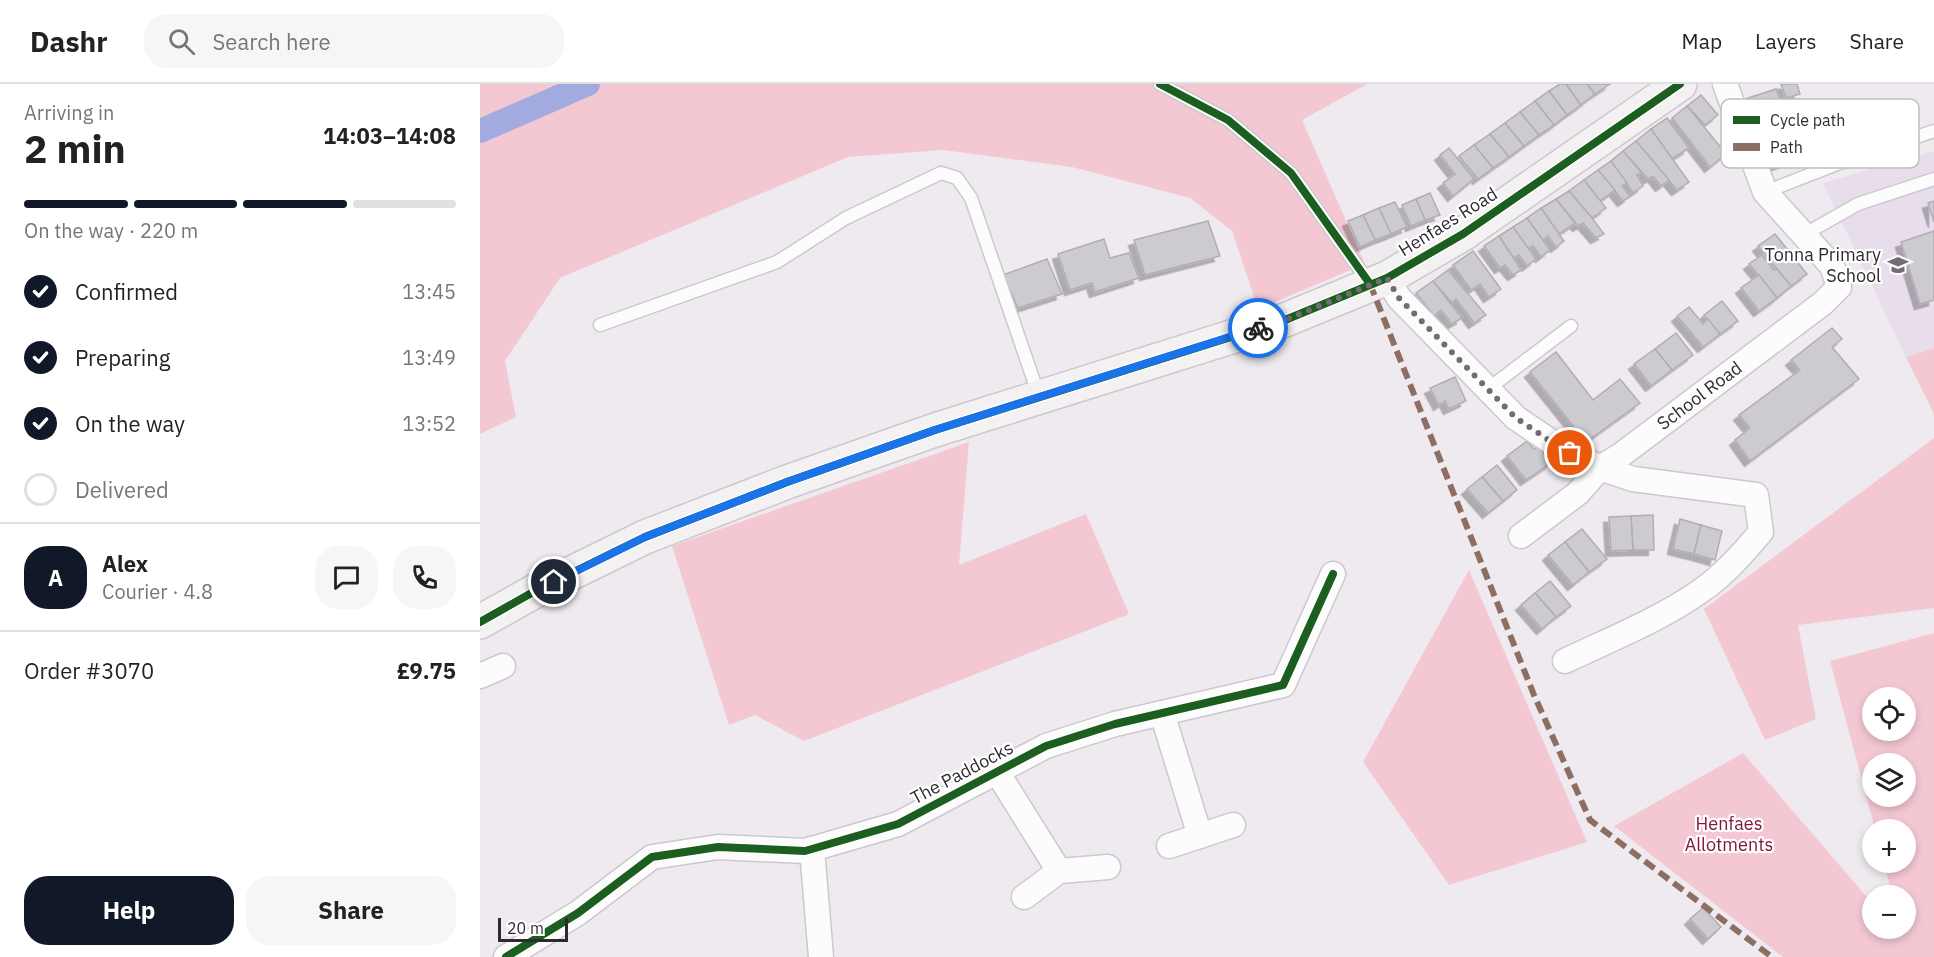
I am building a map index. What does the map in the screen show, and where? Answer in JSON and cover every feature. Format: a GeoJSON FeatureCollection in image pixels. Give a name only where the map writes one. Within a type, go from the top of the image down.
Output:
{"type":"FeatureCollection","features":[{"type":"Feature","properties":{"kind":"main road","name":"Henfaes Road"},"geometry":{"type":"LineString","coordinates":[[480,622],[536,591],[645,537],[787,482],[935,430],[1285,320],[1378,281],[1463,234],[1680,84]]}},
{"type":"Feature","properties":{"kind":"street","name":"School Road"},"geometry":{"type":"LineString","coordinates":[[1725,84],[1731,99]]}},
{"type":"Feature","properties":{"kind":"street","name":"School Road"},"geometry":{"type":"LineString","coordinates":[[1600,468],[1621,455],[1823,303],[1839,287],[1832,266],[1765,192],[1756,168]]}},
{"type":"Feature","properties":{"kind":"street"},"geometry":{"type":"LineString","coordinates":[[1378,281],[1399,298],[1516,418],[1556,445],[1600,468],[1633,479],[1756,495],[1761,532],[1736,562],[1701,590],[1644,624],[1565,661]]}},
{"type":"Feature","properties":{"kind":"street"},"geometry":{"type":"LineString","coordinates":[[1521,536],[1578,493],[1600,468]]}},
{"type":"Feature","properties":{"kind":"street","name":"The Paddocks"},"geometry":{"type":"LineString","coordinates":[[506,957],[578,913],[652,857],[718,847],[805,851],[898,824],[1046,746],[1115,724],[1283,685],[1333,574]]}},
{"type":"Feature","properties":{"kind":"street"},"geometry":{"type":"LineString","coordinates":[[480,676],[503,666]]}},
{"type":"Feature","properties":{"kind":"street"},"geometry":{"type":"LineString","coordinates":[[1162,713],[1200,836]]}},
{"type":"Feature","properties":{"kind":"street"},"geometry":{"type":"LineString","coordinates":[[997,772],[1059,870]]}},
{"type":"Feature","properties":{"kind":"street"},"geometry":{"type":"LineString","coordinates":[[1169,846],[1233,825]]}},
{"type":"Feature","properties":{"kind":"street"},"geometry":{"type":"LineString","coordinates":[[812,849],[821,957]]}},
{"type":"Feature","properties":{"kind":"street"},"geometry":{"type":"LineString","coordinates":[[1024,897],[1059,870],[1108,867]]}},
{"type":"Feature","properties":{"kind":"lane"},"geometry":{"type":"LineString","coordinates":[[1160,84],[1228,120],[1291,173],[1378,281]]}},
{"type":"Feature","properties":{"kind":"lane"},"geometry":{"type":"LineString","coordinates":[[1919,136],[1934,131]]}},
{"type":"Feature","properties":{"kind":"lane"},"geometry":{"type":"LineString","coordinates":[[1765,192],[1827,168]]}},
{"type":"Feature","properties":{"kind":"lane"},"geometry":{"type":"LineString","coordinates":[[600,326],[777,262],[846,218],[941,173],[957,178],[971,198],[1040,398]]}},
{"type":"Feature","properties":{"kind":"lane"},"geometry":{"type":"LineString","coordinates":[[1805,234],[1858,204],[1934,179]]}},
{"type":"Feature","properties":{"kind":"lane"},"geometry":{"type":"LineString","coordinates":[[1488,389],[1571,326]]}},
{"type":"Feature","properties":{"kind":"shaded area","name":"Tonna Primary School"},"geometry":{"type":"Polygon","coordinates":[[[1934,151],[1934,348],[1906,357],[1823,183],[1875,168],[1919,168],[1919,155],[1934,151]]]}},
{"type":"Feature","properties":{"kind":"green space"},"geometry":{"type":"Polygon","coordinates":[[[480,84],[1367,84],[1302,120],[1365,264],[1258,309],[1232,231],[1190,198],[1072,167],[943,150],[848,157],[560,278],[505,361],[516,417],[480,434],[480,84]]]}},
{"type":"Feature","properties":{"kind":"green space"},"geometry":{"type":"Polygon","coordinates":[[[1934,348],[1934,414],[1906,357],[1934,348]]]}},
{"type":"Feature","properties":{"kind":"green space"},"geometry":{"type":"Polygon","coordinates":[[[1934,438],[1934,608],[1798,625],[1816,719],[1765,740],[1704,609],[1934,438]]]}},
{"type":"Feature","properties":{"kind":"green space"},"geometry":{"type":"Polygon","coordinates":[[[969,442],[959,565],[1086,514],[1129,614],[804,741],[755,715],[729,725],[672,546],[969,442]]]}},
{"type":"Feature","properties":{"kind":"green space"},"geometry":{"type":"Polygon","coordinates":[[[1469,570],[1587,842],[1449,885],[1363,762],[1469,570]]]}},
{"type":"Feature","properties":{"kind":"green space","name":"Henfaes Allotments"},"geometry":{"type":"Polygon","coordinates":[[[1934,633],[1934,957],[1783,957],[1614,826],[1743,753],[1862,891],[1862,939],[1916,939],[1916,885],[1890,885],[1887,873],[1916,873],[1916,819],[1872,819],[1869,807],[1916,807],[1916,753],[1862,753],[1862,780],[1830,661],[1934,633]]]}},
{"type":"Feature","properties":{"kind":"building"},"geometry":{"type":"Polygon","coordinates":[[[1560,84],[1566,84],[1581,105],[1567,115],[1549,91],[1560,84]]]}},
{"type":"Feature","properties":{"kind":"building"},"geometry":{"type":"Polygon","coordinates":[[[1566,84],[1587,84],[1595,94],[1581,105],[1566,84]]]}},
{"type":"Feature","properties":{"kind":"building"},"geometry":{"type":"Polygon","coordinates":[[[1587,84],[1610,84],[1595,94],[1587,84]]]}},
{"type":"Feature","properties":{"kind":"building"},"geometry":{"type":"Polygon","coordinates":[[[1781,84],[1797,84],[1800,94],[1786,98],[1781,84]]]}},
{"type":"Feature","properties":{"kind":"building"},"geometry":{"type":"Polygon","coordinates":[[[1776,89],[1780,99],[1745,99],[1776,89]]]}},
{"type":"Feature","properties":{"kind":"building"},"geometry":{"type":"Polygon","coordinates":[[[1549,91],[1567,115],[1554,125],[1535,101],[1549,91]]]}},
{"type":"Feature","properties":{"kind":"building"},"geometry":{"type":"Polygon","coordinates":[[[1701,95],[1718,115],[1705,125],[1687,106],[1701,95]]]}},
{"type":"Feature","properties":{"kind":"building"},"geometry":{"type":"Polygon","coordinates":[[[1535,101],[1554,125],[1539,135],[1520,112],[1535,101]]]}},
{"type":"Feature","properties":{"kind":"building"},"geometry":{"type":"Polygon","coordinates":[[[1687,106],[1721,148],[1721,158],[1710,167],[1672,118],[1687,106]]]}},
{"type":"Feature","properties":{"kind":"building"},"geometry":{"type":"Polygon","coordinates":[[[1520,112],[1539,135],[1524,146],[1505,123],[1520,112]]]}},
{"type":"Feature","properties":{"kind":"building"},"geometry":{"type":"Polygon","coordinates":[[[1667,118],[1689,148],[1672,159],[1651,129],[1667,118]]]}},
{"type":"Feature","properties":{"kind":"building"},"geometry":{"type":"Polygon","coordinates":[[[1505,123],[1524,146],[1509,157],[1490,134],[1505,123]]]}},
{"type":"Feature","properties":{"kind":"building"},"geometry":{"type":"Polygon","coordinates":[[[1651,129],[1689,182],[1677,190],[1636,141],[1651,129]]]}},
{"type":"Feature","properties":{"kind":"building"},"geometry":{"type":"Polygon","coordinates":[[[1490,134],[1509,157],[1493,168],[1474,145],[1490,134]]]}},
{"type":"Feature","properties":{"kind":"building"},"geometry":{"type":"Polygon","coordinates":[[[1636,141],[1669,180],[1661,186],[1653,176],[1648,179],[1623,151],[1636,141]]]}},
{"type":"Feature","properties":{"kind":"building"},"geometry":{"type":"Polygon","coordinates":[[[1474,145],[1493,168],[1478,179],[1459,156],[1474,145]]]}},
{"type":"Feature","properties":{"kind":"building"},"geometry":{"type":"Polygon","coordinates":[[[1449,148],[1474,179],[1453,196],[1443,183],[1455,174],[1440,155],[1449,148]]]}},
{"type":"Feature","properties":{"kind":"building"},"geometry":{"type":"Polygon","coordinates":[[[1623,151],[1641,172],[1637,175],[1643,186],[1633,193],[1611,161],[1623,151]]]}},
{"type":"Feature","properties":{"kind":"building"},"geometry":{"type":"Polygon","coordinates":[[[1611,161],[1627,183],[1622,186],[1630,196],[1623,201],[1598,170],[1611,161]]]}},
{"type":"Feature","properties":{"kind":"building"},"geometry":{"type":"Polygon","coordinates":[[[1598,170],[1615,190],[1600,201],[1584,180],[1598,170]]]}},
{"type":"Feature","properties":{"kind":"building"},"geometry":{"type":"Polygon","coordinates":[[[1584,180],[1606,208],[1592,218],[1569,191],[1584,180]]]}},
{"type":"Feature","properties":{"kind":"building"},"geometry":{"type":"Polygon","coordinates":[[[1569,191],[1604,234],[1596,238],[1583,223],[1578,226],[1556,199],[1569,191]]]}},
{"type":"Feature","properties":{"kind":"building"},"geometry":{"type":"Polygon","coordinates":[[[1430,193],[1440,215],[1425,220],[1416,199],[1430,193]]]}},
{"type":"Feature","properties":{"kind":"building"},"geometry":{"type":"Polygon","coordinates":[[[1416,199],[1425,220],[1411,226],[1402,205],[1416,199]]]}},
{"type":"Feature","properties":{"kind":"building"},"geometry":{"type":"Polygon","coordinates":[[[1556,199],[1575,223],[1559,234],[1541,208],[1556,199]]]}},
{"type":"Feature","properties":{"kind":"building"},"geometry":{"type":"Polygon","coordinates":[[[1934,201],[1934,222],[1928,203],[1934,201]]]}},
{"type":"Feature","properties":{"kind":"building"},"geometry":{"type":"Polygon","coordinates":[[[1395,202],[1407,227],[1391,234],[1379,208],[1395,202]]]}},
{"type":"Feature","properties":{"kind":"building"},"geometry":{"type":"Polygon","coordinates":[[[1379,208],[1391,234],[1375,240],[1363,215],[1379,208]]]}},
{"type":"Feature","properties":{"kind":"building"},"geometry":{"type":"Polygon","coordinates":[[[1541,208],[1564,241],[1556,247],[1548,236],[1543,240],[1527,218],[1541,208]]]}},
{"type":"Feature","properties":{"kind":"building"},"geometry":{"type":"Polygon","coordinates":[[[1363,215],[1375,240],[1360,247],[1348,221],[1363,215]]]}},
{"type":"Feature","properties":{"kind":"building"},"geometry":{"type":"Polygon","coordinates":[[[1527,218],[1550,250],[1541,257],[1533,246],[1528,249],[1513,227],[1527,218]]]}},
{"type":"Feature","properties":{"kind":"building"},"geometry":{"type":"Polygon","coordinates":[[[1208,221],[1220,256],[1145,275],[1134,240],[1208,221]]]}},
{"type":"Feature","properties":{"kind":"building"},"geometry":{"type":"Polygon","coordinates":[[[1513,227],[1536,259],[1527,266],[1519,255],[1514,258],[1499,236],[1513,227]]]}},
{"type":"Feature","properties":{"kind":"building"},"geometry":{"type":"Polygon","coordinates":[[[1934,231],[1934,300],[1920,304],[1901,242],[1934,231]]]}},
{"type":"Feature","properties":{"kind":"building"},"geometry":{"type":"Polygon","coordinates":[[[1775,234],[1807,274],[1791,286],[1758,246],[1775,234]]]}},
{"type":"Feature","properties":{"kind":"building"},"geometry":{"type":"Polygon","coordinates":[[[1499,236],[1521,270],[1513,275],[1505,265],[1500,268],[1484,246],[1499,236]]]}},
{"type":"Feature","properties":{"kind":"building"},"geometry":{"type":"Polygon","coordinates":[[[1104,239],[1110,258],[1129,253],[1139,278],[1095,292],[1092,283],[1070,290],[1058,254],[1104,239]]]}},
{"type":"Feature","properties":{"kind":"building"},"geometry":{"type":"Polygon","coordinates":[[[1473,251],[1501,289],[1489,297],[1480,284],[1471,290],[1453,265],[1473,251]]]}},
{"type":"Feature","properties":{"kind":"building"},"geometry":{"type":"Polygon","coordinates":[[[1762,255],[1791,286],[1777,298],[1749,264],[1762,255]]]}},
{"type":"Feature","properties":{"kind":"building"},"geometry":{"type":"Polygon","coordinates":[[[1047,259],[1062,294],[1018,308],[1003,275],[1047,259]]]}},
{"type":"Feature","properties":{"kind":"building"},"geometry":{"type":"Polygon","coordinates":[[[1448,270],[1486,315],[1474,323],[1456,299],[1452,303],[1433,281],[1448,270]]]}},
{"type":"Feature","properties":{"kind":"building"},"geometry":{"type":"Polygon","coordinates":[[[1759,275],[1777,298],[1759,311],[1741,288],[1759,275]]]}},
{"type":"Feature","properties":{"kind":"building"},"geometry":{"type":"Polygon","coordinates":[[[1433,281],[1462,318],[1452,324],[1441,310],[1434,316],[1416,293],[1433,281]]]}},
{"type":"Feature","properties":{"kind":"building"},"geometry":{"type":"Polygon","coordinates":[[[1722,301],[1738,321],[1720,334],[1704,315],[1722,301]]]}},
{"type":"Feature","properties":{"kind":"building"},"geometry":{"type":"Polygon","coordinates":[[[1689,307],[1703,324],[1708,319],[1720,334],[1703,347],[1677,316],[1689,307]]]}},
{"type":"Feature","properties":{"kind":"building"},"geometry":{"type":"Polygon","coordinates":[[[1832,328],[1842,339],[1832,347],[1859,379],[1750,461],[1735,440],[1750,428],[1739,415],[1800,370],[1791,360],[1832,328]]]}},
{"type":"Feature","properties":{"kind":"building"},"geometry":{"type":"Polygon","coordinates":[[[1676,333],[1693,355],[1672,370],[1655,349],[1676,333]]]}},
{"type":"Feature","properties":{"kind":"building"},"geometry":{"type":"Polygon","coordinates":[[[1655,349],[1672,370],[1651,386],[1634,364],[1655,349]]]}},
{"type":"Feature","properties":{"kind":"building"},"geometry":{"type":"Polygon","coordinates":[[[1556,352],[1593,400],[1620,379],[1640,403],[1586,442],[1530,372],[1556,352]]]}},
{"type":"Feature","properties":{"kind":"building"},"geometry":{"type":"Polygon","coordinates":[[[1455,377],[1466,401],[1449,409],[1445,401],[1439,405],[1430,388],[1455,377]]]}},
{"type":"Feature","properties":{"kind":"building"},"geometry":{"type":"Polygon","coordinates":[[[1527,441],[1534,449],[1539,446],[1551,463],[1526,480],[1507,456],[1527,441]]]}},
{"type":"Feature","properties":{"kind":"building"},"geometry":{"type":"Polygon","coordinates":[[[1497,465],[1517,490],[1503,501],[1482,477],[1497,465]]]}},
{"type":"Feature","properties":{"kind":"building"},"geometry":{"type":"Polygon","coordinates":[[[1482,477],[1503,501],[1488,513],[1467,489],[1482,477]]]}},
{"type":"Feature","properties":{"kind":"building"},"geometry":{"type":"Polygon","coordinates":[[[1653,515],[1654,550],[1633,550],[1631,516],[1653,515]]]}},
{"type":"Feature","properties":{"kind":"building"},"geometry":{"type":"Polygon","coordinates":[[[1631,516],[1633,550],[1611,551],[1609,517],[1631,516]]]}},
{"type":"Feature","properties":{"kind":"building"},"geometry":{"type":"Polygon","coordinates":[[[1680,519],[1701,525],[1694,554],[1673,549],[1680,519]]]}},
{"type":"Feature","properties":{"kind":"building"},"geometry":{"type":"Polygon","coordinates":[[[1701,525],[1722,531],[1715,560],[1694,554],[1701,525]]]}},
{"type":"Feature","properties":{"kind":"building"},"geometry":{"type":"Polygon","coordinates":[[[1582,529],[1607,559],[1589,572],[1565,542],[1582,529]]]}},
{"type":"Feature","properties":{"kind":"building"},"geometry":{"type":"Polygon","coordinates":[[[1565,542],[1589,572],[1573,585],[1548,555],[1565,542]]]}},
{"type":"Feature","properties":{"kind":"building"},"geometry":{"type":"Polygon","coordinates":[[[1550,581],[1571,606],[1556,617],[1535,593],[1550,581]]]}},
{"type":"Feature","properties":{"kind":"building"},"geometry":{"type":"Polygon","coordinates":[[[1535,593],[1556,617],[1542,629],[1521,605],[1535,593]]]}},
{"type":"Feature","properties":{"kind":"building"},"geometry":{"type":"Polygon","coordinates":[[[1703,908],[1721,927],[1708,939],[1690,919],[1703,908]]]}},
{"type":"Feature","properties":{"kind":"waterway"},"geometry":{"type":"LineString","coordinates":[[480,131],[588,84]]}},
{"type":"Feature","properties":{"kind":"marked path"},"geometry":{"type":"LineString","coordinates":[[1370,284],[1534,695],[1590,820],[1772,957]]}},
{"type":"Feature","properties":{"kind":"cycle path"},"geometry":{"type":"LineString","coordinates":[[1160,84],[1228,120],[1291,173],[1370,284]]}},
{"type":"Feature","properties":{"kind":"cycle path"},"geometry":{"type":"LineString","coordinates":[[480,622],[535,591],[645,537],[787,482],[935,430],[1285,320],[1387,278],[1463,234],[1680,84]]}},
{"type":"Feature","properties":{"kind":"cycle path"},"geometry":{"type":"LineString","coordinates":[[506,957],[578,913],[652,857],[718,847],[805,851],[898,824],[1046,746],[1115,724],[1283,685],[1333,574]]}},
{"type":"Feature","properties":{"kind":"way so far"},"geometry":{"type":"LineString","coordinates":[[1258,328],[1285,320],[1387,278],[1399,298],[1516,418],[1570,453]]}},
{"type":"Feature","properties":{"kind":"place","name":"Tonna Primary School"},"geometry":{"type":"Point","coordinates":[1898,265]}},
{"type":"Feature","properties":{"kind":"route"},"geometry":{"type":"LineString","coordinates":[[554,582],[645,537],[787,482],[935,430],[1258,328]]}}]}
